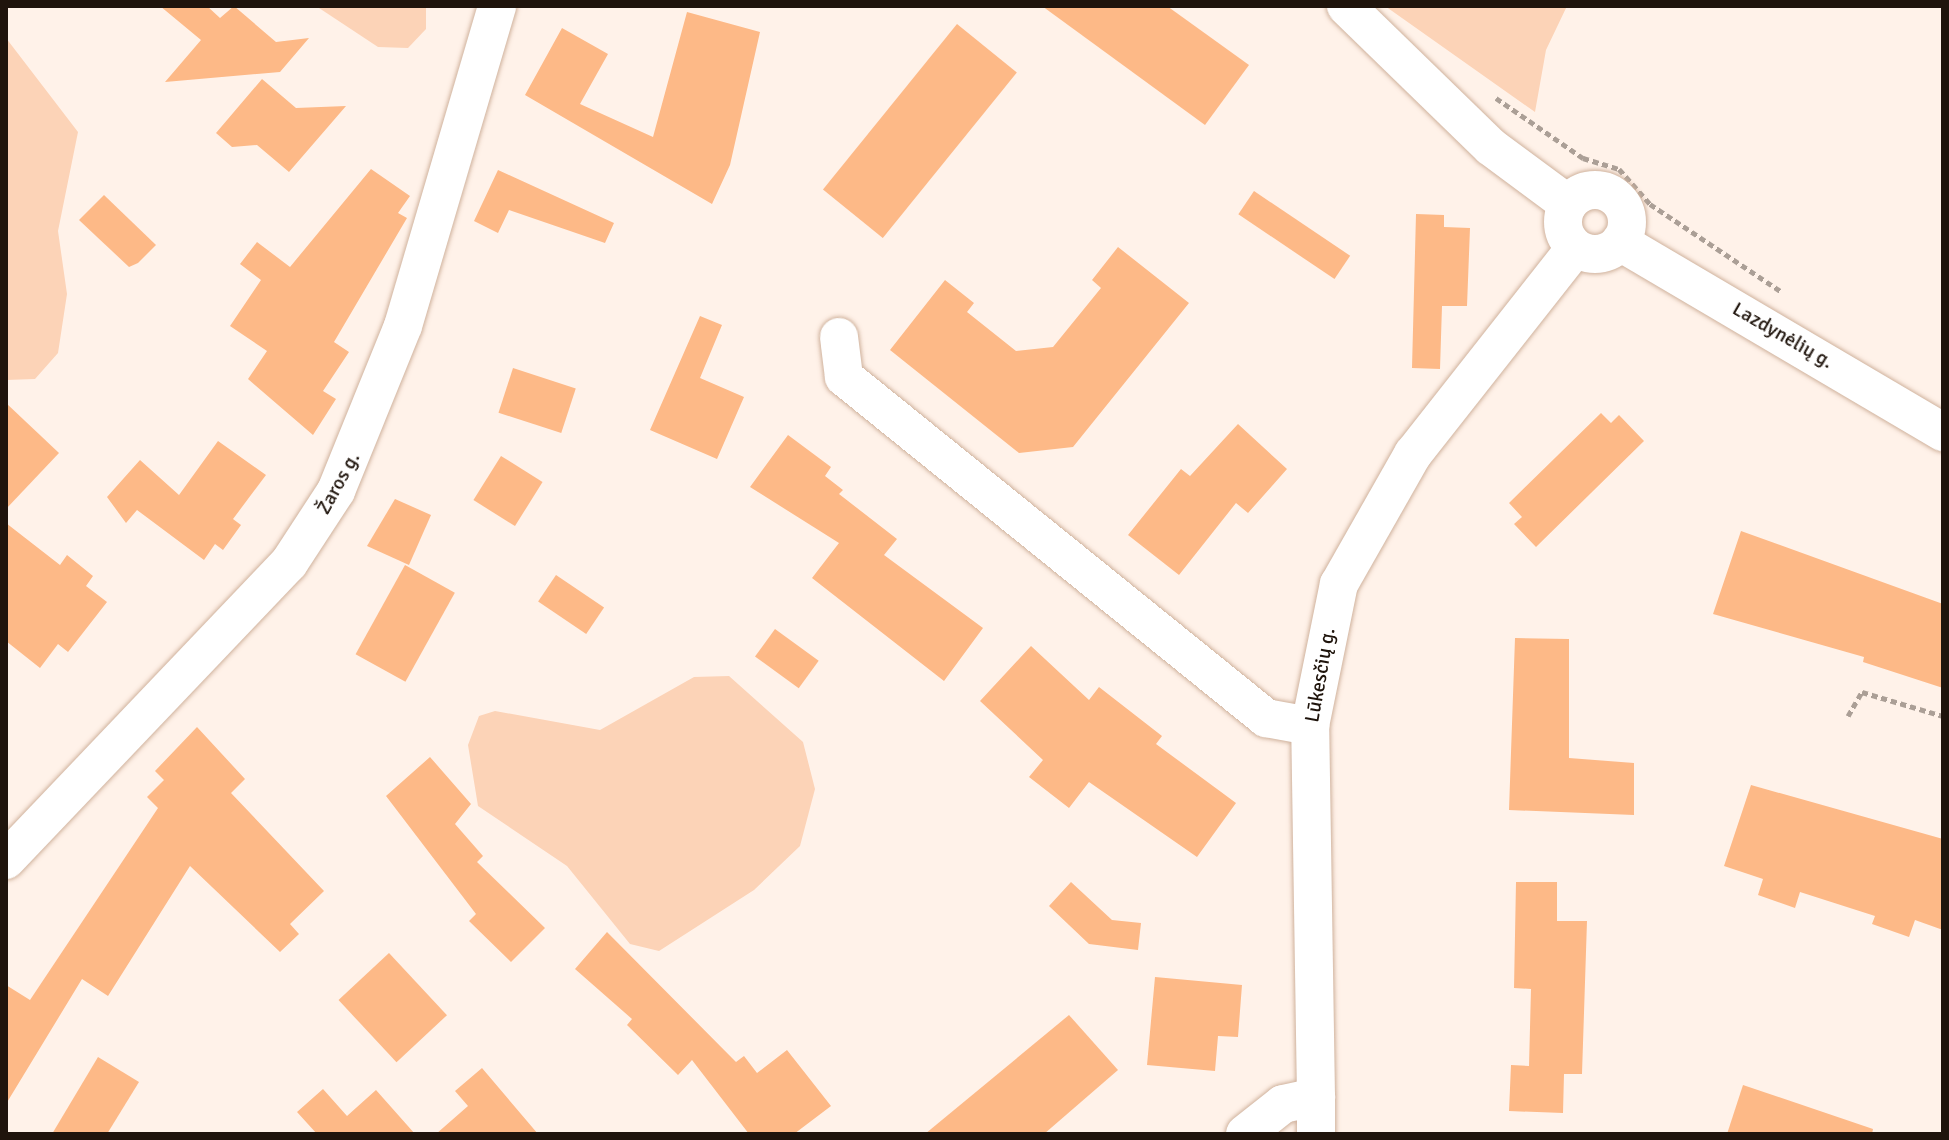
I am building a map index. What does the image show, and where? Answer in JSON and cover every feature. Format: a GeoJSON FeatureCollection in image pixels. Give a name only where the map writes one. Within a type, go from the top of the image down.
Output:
{"type":"FeatureCollection","features":[{"type":"Feature","properties":{"kind":"street","name":"Žaros g."},"geometry":{"type":"LineString","coordinates":[[6,860],[289,563],[336,491],[399,339],[497,6]]}},
{"type":"Feature","properties":{"kind":"street"},"geometry":{"type":"LineString","coordinates":[[1346,6],[1491,147],[1568,204]]}},
{"type":"Feature","properties":{"kind":"street"},"geometry":{"type":"LineString","coordinates":[[1594,190],[1608,193],[1626,215],[1620,242],[1599,253],[1575,248],[1562,219],[1568,204],[1594,190]]}},
{"type":"Feature","properties":{"kind":"street","name":"Lazdynėlių g."},"geometry":{"type":"LineString","coordinates":[[1620,242],[1943,432]]}},
{"type":"Feature","properties":{"kind":"street","name":"Lūkesčių g."},"geometry":{"type":"LineString","coordinates":[[1245,1134],[1283,1104],[1316,1116],[1310,726],[1339,584],[1368,524],[1413,454],[1575,248]]}},
{"type":"Feature","properties":{"kind":"street"},"geometry":{"type":"LineString","coordinates":[[839,337],[844,377],[1266,718],[1310,726]]}},
{"type":"Feature","properties":{"kind":"path"},"geometry":{"type":"LineString","coordinates":[[1487,92],[1583,158],[1619,169],[1650,204],[1787,295]]}},
{"type":"Feature","properties":{"kind":"path"},"geometry":{"type":"LineString","coordinates":[[1848,716],[1862,692],[1943,716]]}},
{"type":"Feature","properties":{"kind":"shaded area"},"geometry":{"type":"Polygon","coordinates":[[[316,6],[426,6],[426,29],[408,48],[378,47],[316,6]]]}},
{"type":"Feature","properties":{"kind":"shaded area"},"geometry":{"type":"Polygon","coordinates":[[[1385,6],[1567,6],[1546,50],[1535,112],[1385,6]]]}},
{"type":"Feature","properties":{"kind":"shaded area"},"geometry":{"type":"Polygon","coordinates":[[[6,38],[78,132],[58,231],[67,294],[58,353],[35,379],[6,380],[6,38]]]}},
{"type":"Feature","properties":{"kind":"shaded area"},"geometry":{"type":"Polygon","coordinates":[[[729,676],[803,742],[815,789],[800,846],[754,890],[659,951],[630,944],[567,866],[478,806],[468,745],[479,716],[495,711],[600,730],[694,677],[729,676]]]}},
{"type":"Feature","properties":{"kind":"building"},"geometry":{"type":"Polygon","coordinates":[[[160,6],[207,6],[220,18],[234,6],[276,42],[309,38],[280,72],[165,82],[201,40],[160,6]]]}},
{"type":"Feature","properties":{"kind":"building"},"geometry":{"type":"Polygon","coordinates":[[[1042,6],[1167,6],[1249,65],[1205,125],[1042,6]]]}},
{"type":"Feature","properties":{"kind":"building"},"geometry":{"type":"Polygon","coordinates":[[[687,12],[760,32],[730,165],[712,204],[525,95],[562,28],[608,54],[580,104],[653,137],[687,12]]]}},
{"type":"Feature","properties":{"kind":"building"},"geometry":{"type":"Polygon","coordinates":[[[957,24],[1017,72],[883,238],[823,190],[957,24]]]}},
{"type":"Feature","properties":{"kind":"building"},"geometry":{"type":"Polygon","coordinates":[[[262,79],[296,108],[346,106],[289,172],[257,145],[232,147],[216,133],[262,79]]]}},
{"type":"Feature","properties":{"kind":"building"},"geometry":{"type":"Polygon","coordinates":[[[371,169],[410,196],[398,213],[407,218],[334,342],[349,352],[323,391],[336,399],[313,435],[248,379],[267,351],[230,326],[261,280],[240,264],[257,242],[290,267],[371,169]]]}},
{"type":"Feature","properties":{"kind":"building"},"geometry":{"type":"Polygon","coordinates":[[[498,170],[614,223],[605,243],[509,210],[498,233],[474,221],[498,170]]]}},
{"type":"Feature","properties":{"kind":"building"},"geometry":{"type":"Polygon","coordinates":[[[1254,191],[1350,256],[1335,279],[1238,214],[1254,191]]]}},
{"type":"Feature","properties":{"kind":"building"},"geometry":{"type":"Polygon","coordinates":[[[104,195],[156,245],[138,263],[129,267],[79,220],[104,195]]]}},
{"type":"Feature","properties":{"kind":"building"},"geometry":{"type":"Polygon","coordinates":[[[1416,214],[1444,215],[1444,227],[1470,228],[1467,306],[1442,306],[1440,369],[1412,368],[1416,214]]]}},
{"type":"Feature","properties":{"kind":"building"},"geometry":{"type":"Polygon","coordinates":[[[1118,247],[1189,303],[1073,447],[1019,453],[890,350],[945,280],[974,303],[967,312],[1016,351],[1053,347],[1101,288],[1092,280],[1118,247]]]}},
{"type":"Feature","properties":{"kind":"building"},"geometry":{"type":"Polygon","coordinates":[[[700,316],[722,325],[700,378],[744,397],[717,459],[650,430],[700,316]]]}},
{"type":"Feature","properties":{"kind":"building"},"geometry":{"type":"Polygon","coordinates":[[[513,368],[576,388],[561,433],[498,413],[513,368]]]}},
{"type":"Feature","properties":{"kind":"building"},"geometry":{"type":"Polygon","coordinates":[[[6,403],[59,453],[6,509],[6,403]]]}},
{"type":"Feature","properties":{"kind":"building"},"geometry":{"type":"Polygon","coordinates":[[[1601,413],[1611,423],[1619,415],[1644,441],[1536,547],[1514,524],[1522,517],[1509,503],[1601,413]]]}},
{"type":"Feature","properties":{"kind":"building"},"geometry":{"type":"Polygon","coordinates":[[[1238,424],[1287,469],[1248,513],[1236,503],[1179,575],[1128,535],[1181,469],[1190,476],[1238,424]]]}},
{"type":"Feature","properties":{"kind":"building"},"geometry":{"type":"Polygon","coordinates":[[[788,435],[831,467],[825,476],[843,490],[839,494],[897,539],[884,555],[983,628],[944,681],[812,578],[839,543],[750,487],[788,435]]]}},
{"type":"Feature","properties":{"kind":"building"},"geometry":{"type":"Polygon","coordinates":[[[218,441],[266,475],[233,519],[241,525],[223,550],[215,544],[204,560],[137,510],[126,523],[107,497],[140,460],[179,495],[218,441]]]}},
{"type":"Feature","properties":{"kind":"building"},"geometry":{"type":"Polygon","coordinates":[[[501,456],[543,482],[515,526],[473,500],[501,456]]]}},
{"type":"Feature","properties":{"kind":"building"},"geometry":{"type":"Polygon","coordinates":[[[395,499],[431,515],[409,565],[367,546],[395,499]]]}},
{"type":"Feature","properties":{"kind":"building"},"geometry":{"type":"Polygon","coordinates":[[[6,523],[60,565],[67,555],[93,576],[86,586],[107,602],[68,652],[58,644],[40,668],[6,641],[6,523]]]}},
{"type":"Feature","properties":{"kind":"building"},"geometry":{"type":"Polygon","coordinates":[[[1741,531],[1943,604],[1943,688],[1863,662],[1864,657],[1713,614],[1741,531]]]}},
{"type":"Feature","properties":{"kind":"building"},"geometry":{"type":"Polygon","coordinates":[[[405,565],[455,593],[405,682],[356,654],[405,565]]]}},
{"type":"Feature","properties":{"kind":"building"},"geometry":{"type":"Polygon","coordinates":[[[556,575],[604,607],[586,634],[538,602],[556,575]]]}},
{"type":"Feature","properties":{"kind":"building"},"geometry":{"type":"Polygon","coordinates":[[[775,629],[819,661],[799,688],[755,657],[775,629]]]}},
{"type":"Feature","properties":{"kind":"building"},"geometry":{"type":"Polygon","coordinates":[[[1515,638],[1569,639],[1569,758],[1634,763],[1634,815],[1509,810],[1515,638]]]}},
{"type":"Feature","properties":{"kind":"building"},"geometry":{"type":"Polygon","coordinates":[[[1031,646],[1089,700],[1099,687],[1162,736],[1156,744],[1236,803],[1197,857],[1089,782],[1069,808],[1029,777],[1043,760],[980,701],[1031,646]]]}},
{"type":"Feature","properties":{"kind":"building"},"geometry":{"type":"Polygon","coordinates":[[[197,727],[245,779],[231,793],[324,891],[290,924],[299,934],[280,952],[190,866],[108,996],[82,979],[6,1104],[6,985],[30,1000],[158,808],[147,797],[164,780],[155,771],[197,727]]]}},
{"type":"Feature","properties":{"kind":"building"},"geometry":{"type":"Polygon","coordinates":[[[430,757],[471,804],[455,824],[483,856],[477,862],[545,928],[511,962],[469,921],[476,914],[386,796],[430,757]]]}},
{"type":"Feature","properties":{"kind":"building"},"geometry":{"type":"Polygon","coordinates":[[[1751,785],[1943,839],[1943,930],[1915,920],[1909,937],[1872,924],[1875,916],[1800,892],[1795,908],[1758,895],[1763,879],[1724,866],[1751,785]]]}},
{"type":"Feature","properties":{"kind":"building"},"geometry":{"type":"Polygon","coordinates":[[[1071,882],[1112,920],[1141,923],[1138,950],[1089,944],[1049,906],[1071,882]]]}},
{"type":"Feature","properties":{"kind":"building"},"geometry":{"type":"Polygon","coordinates":[[[1516,882],[1557,882],[1557,921],[1587,921],[1582,1074],[1564,1074],[1563,1113],[1509,1111],[1511,1065],[1529,1066],[1531,989],[1514,988],[1516,882]]]}},
{"type":"Feature","properties":{"kind":"building"},"geometry":{"type":"Polygon","coordinates":[[[607,932],[736,1062],[744,1056],[757,1073],[787,1050],[831,1106],[794,1134],[749,1134],[692,1060],[678,1075],[627,1025],[632,1019],[575,969],[607,932]]]}},
{"type":"Feature","properties":{"kind":"building"},"geometry":{"type":"Polygon","coordinates":[[[389,953],[447,1015],[397,1062],[339,1000],[389,953]]]}},
{"type":"Feature","properties":{"kind":"building"},"geometry":{"type":"Polygon","coordinates":[[[1155,977],[1242,985],[1238,1037],[1218,1036],[1215,1071],[1147,1065],[1155,977]]]}},
{"type":"Feature","properties":{"kind":"building"},"geometry":{"type":"Polygon","coordinates":[[[1069,1015],[1118,1070],[1044,1134],[925,1134],[1069,1015]]]}},
{"type":"Feature","properties":{"kind":"building"},"geometry":{"type":"Polygon","coordinates":[[[98,1057],[139,1082],[107,1134],[52,1134],[98,1057]]]}},
{"type":"Feature","properties":{"kind":"building"},"geometry":{"type":"Polygon","coordinates":[[[482,1068],[538,1134],[436,1134],[468,1106],[455,1091],[482,1068]]]}},
{"type":"Feature","properties":{"kind":"building"},"geometry":{"type":"Polygon","coordinates":[[[1743,1085],[1873,1129],[1872,1134],[1727,1134],[1743,1085]]]}},
{"type":"Feature","properties":{"kind":"building"},"geometry":{"type":"Polygon","coordinates":[[[323,1089],[347,1116],[376,1090],[415,1134],[317,1134],[297,1112],[323,1089]]]}}]}
